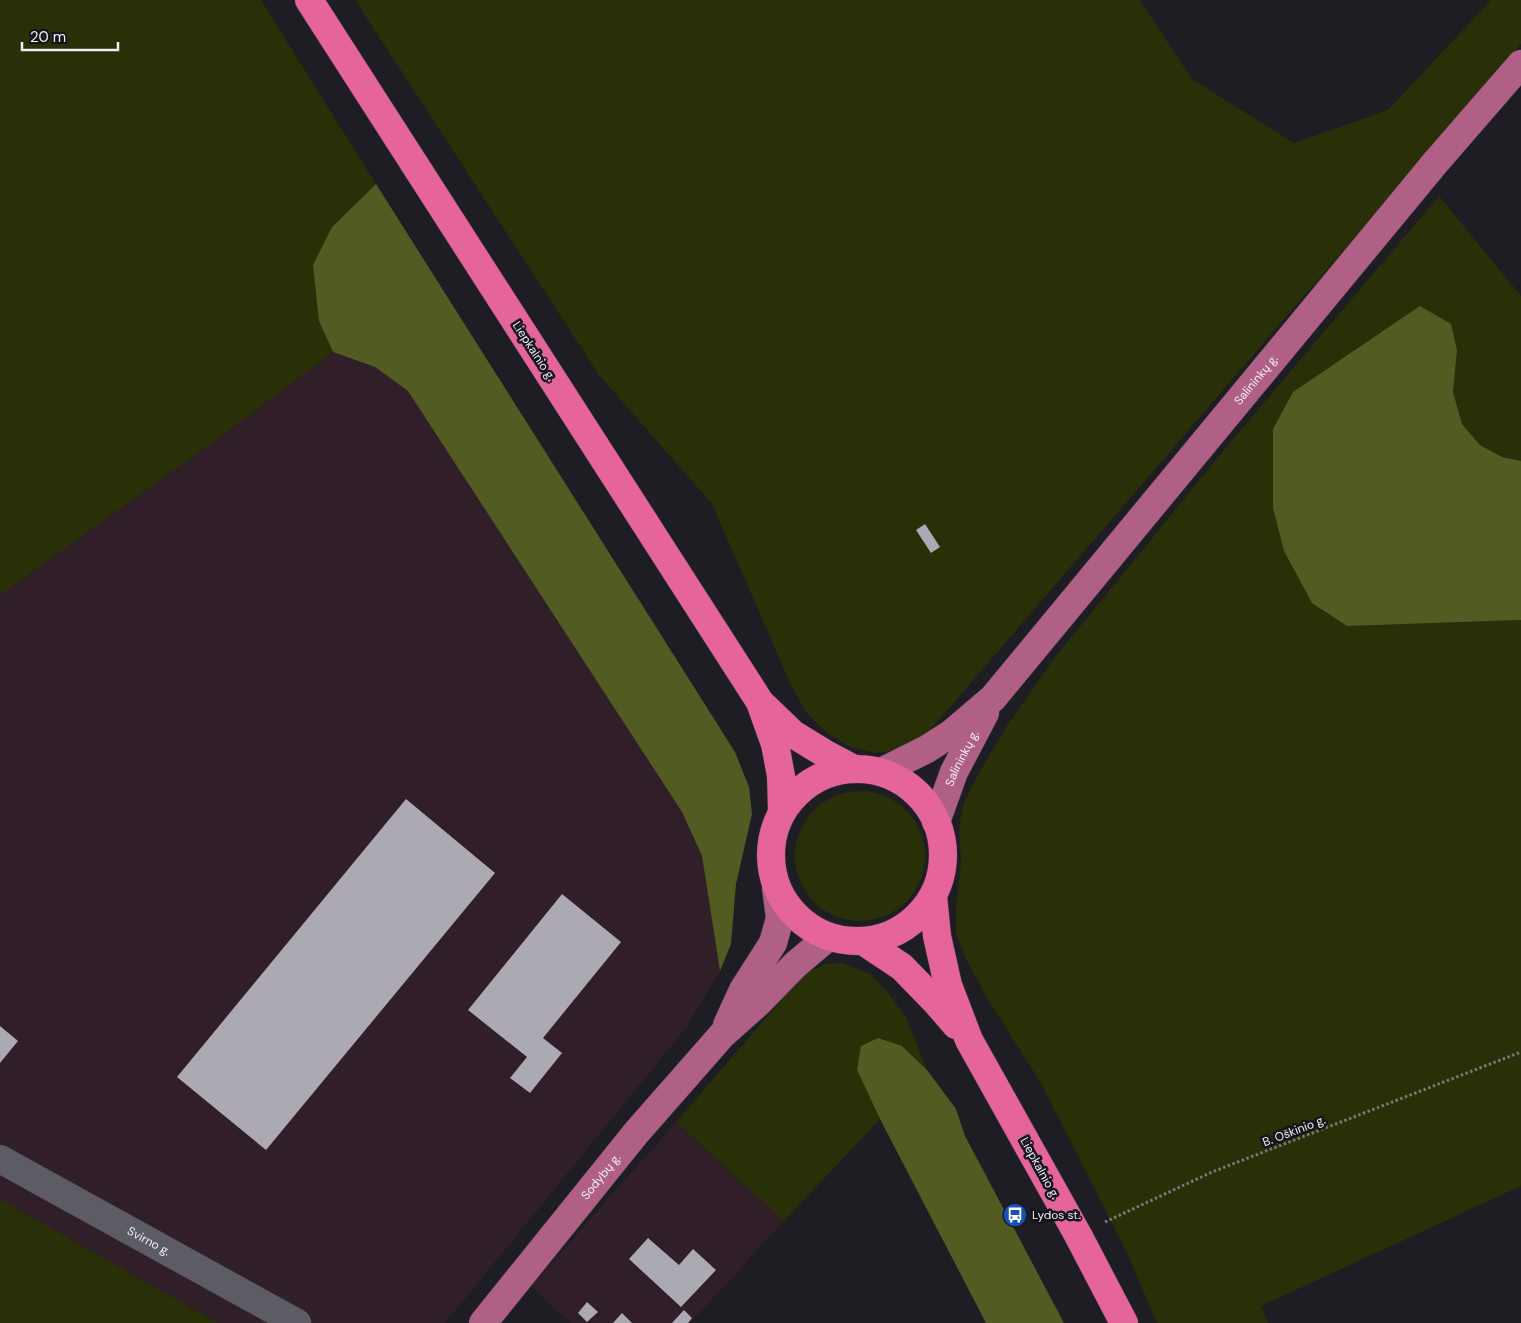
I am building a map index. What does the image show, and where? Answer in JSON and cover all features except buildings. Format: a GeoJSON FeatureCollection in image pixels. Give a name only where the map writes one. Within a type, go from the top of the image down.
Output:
{"type":"FeatureCollection","features":[{"type":"Feature","properties":{"kind":"highway","name":"Liepkalnio g."},"geometry":{"type":"LineString","coordinates":[[308,0],[760,702]]}},
{"type":"Feature","properties":{"kind":"highway"},"geometry":{"type":"LineString","coordinates":[[760,702],[793,734],[854,769]]}},
{"type":"Feature","properties":{"kind":"highway"},"geometry":{"type":"LineString","coordinates":[[760,702],[775,744],[780,776],[782,811]]}},
{"type":"Feature","properties":{"kind":"highway"},"geometry":{"type":"LineString","coordinates":[[854,769],[881,772],[899,780],[915,791],[927,805],[936,822],[942,840],[943,859],[940,878],[933,896],[920,914],[904,928],[884,937],[863,941],[845,941],[828,937],[806,926],[789,909],[776,888],[771,869],[770,849],[774,829],[782,811],[795,794],[813,781],[832,772],[854,769]]}},
{"type":"Feature","properties":{"kind":"highway"},"geometry":{"type":"LineString","coordinates":[[933,896],[937,936],[948,985],[968,1040]]}},
{"type":"Feature","properties":{"kind":"highway"},"geometry":{"type":"LineString","coordinates":[[863,941],[902,967],[936,1002],[968,1040]]}},
{"type":"Feature","properties":{"kind":"highway","name":"Liepkalnio g."},"geometry":{"type":"LineString","coordinates":[[968,1040],[1078,1235],[1124,1323]]}},
{"type":"Feature","properties":{"kind":"main road","name":"Salininkų g."},"geometry":{"type":"LineString","coordinates":[[881,772],[927,749],[952,733],[993,698],[1428,170],[1521,64]]}},
{"type":"Feature","properties":{"kind":"main road","name":"Salininkų g."},"geometry":{"type":"LineString","coordinates":[[936,822],[954,772],[993,698]]}},
{"type":"Feature","properties":{"kind":"main road","name":"Sodybų g."},"geometry":{"type":"LineString","coordinates":[[722,1035],[743,990],[773,943],[780,918],[776,888]]}},
{"type":"Feature","properties":{"kind":"main road","name":"Sodybų g."},"geometry":{"type":"LineString","coordinates":[[483,1323],[636,1133],[722,1035],[759,1002],[795,965],[828,937]]}},
{"type":"Feature","properties":{"kind":"street","name":"Svirno g."},"geometry":{"type":"LineString","coordinates":[[0,1159],[297,1323]]}},
{"type":"Feature","properties":{"kind":"path","name":"B. Oškinio g."},"geometry":{"type":"LineString","coordinates":[[1078,1235],[1212,1172],[1521,1052]]}},
{"type":"Feature","properties":{"kind":"shaded area"},"geometry":{"type":"Polygon","coordinates":[[[333,352],[375,367],[408,391],[682,812],[702,856],[720,971],[686,1028],[445,1323],[218,1323],[0,1199],[0,595],[233,428],[333,352]]]}},
{"type":"Feature","properties":{"kind":"shaded area"},"geometry":{"type":"Polygon","coordinates":[[[676,1122],[784,1221],[690,1323],[571,1323],[532,1285],[676,1122]]]}},
{"type":"Feature","properties":{"kind":"green space"},"geometry":{"type":"Polygon","coordinates":[[[0,0],[261,0],[376,184],[332,227],[319,321],[333,352],[233,428],[0,595],[0,0]]]}},
{"type":"Feature","properties":{"kind":"green space"},"geometry":{"type":"Polygon","coordinates":[[[355,0],[1140,0],[1192,79],[1294,143],[1388,110],[1491,0],[1521,0],[1521,44],[927,734],[903,749],[876,753],[850,747],[827,733],[806,712],[790,683],[712,504],[599,375],[355,0]]]}},
{"type":"Feature","properties":{"kind":"green space"},"geometry":{"type":"Polygon","coordinates":[[[376,184],[735,752],[749,787],[752,814],[736,884],[731,944],[720,971],[702,856],[682,812],[408,391],[375,367],[333,352],[319,321],[313,265],[332,227],[376,184]]]}},
{"type":"Feature","properties":{"kind":"green space"},"geometry":{"type":"Polygon","coordinates":[[[1439,196],[1521,296],[1521,461],[1502,457],[1480,445],[1462,424],[1453,392],[1457,350],[1347,626],[1521,620],[1521,1186],[1261,1306],[1268,1323],[1157,1323],[1128,1255],[1039,1080],[987,998],[967,961],[956,933],[956,907],[961,862],[959,826],[964,802],[1010,721],[1056,656],[1229,444],[1439,196]]]}},
{"type":"Feature","properties":{"kind":"green space"},"geometry":{"type":"Polygon","coordinates":[[[1420,306],[1451,324],[1457,350],[1453,392],[1462,424],[1480,445],[1502,457],[1521,461],[1521,620],[1347,626],[1312,603],[1284,551],[1273,508],[1273,429],[1293,392],[1420,306]]]}},
{"type":"Feature","properties":{"kind":"green space"},"geometry":{"type":"Polygon","coordinates":[[[860,791],[885,796],[906,810],[920,831],[925,856],[920,881],[906,902],[885,916],[860,921],[835,916],[814,902],[800,881],[795,856],[800,831],[814,810],[835,796],[860,791]]]}},
{"type":"Feature","properties":{"kind":"green space"},"geometry":{"type":"Polygon","coordinates":[[[843,963],[870,974],[887,991],[906,1017],[927,1070],[902,1046],[857,1070],[880,1119],[784,1221],[676,1122],[803,975],[825,964],[843,963]]]}},
{"type":"Feature","properties":{"kind":"green space"},"geometry":{"type":"Polygon","coordinates":[[[878,1038],[902,1046],[927,1070],[956,1109],[965,1136],[1064,1323],[986,1323],[880,1119],[857,1070],[861,1046],[878,1038]]]}},
{"type":"Feature","properties":{"kind":"green space"},"geometry":{"type":"Polygon","coordinates":[[[0,1199],[218,1323],[0,1323],[0,1199]]]}},
{"type":"Feature","properties":{"kind":"place","name":"Lydos st."},"geometry":{"type":"Point","coordinates":[1015,1215]}}]}
